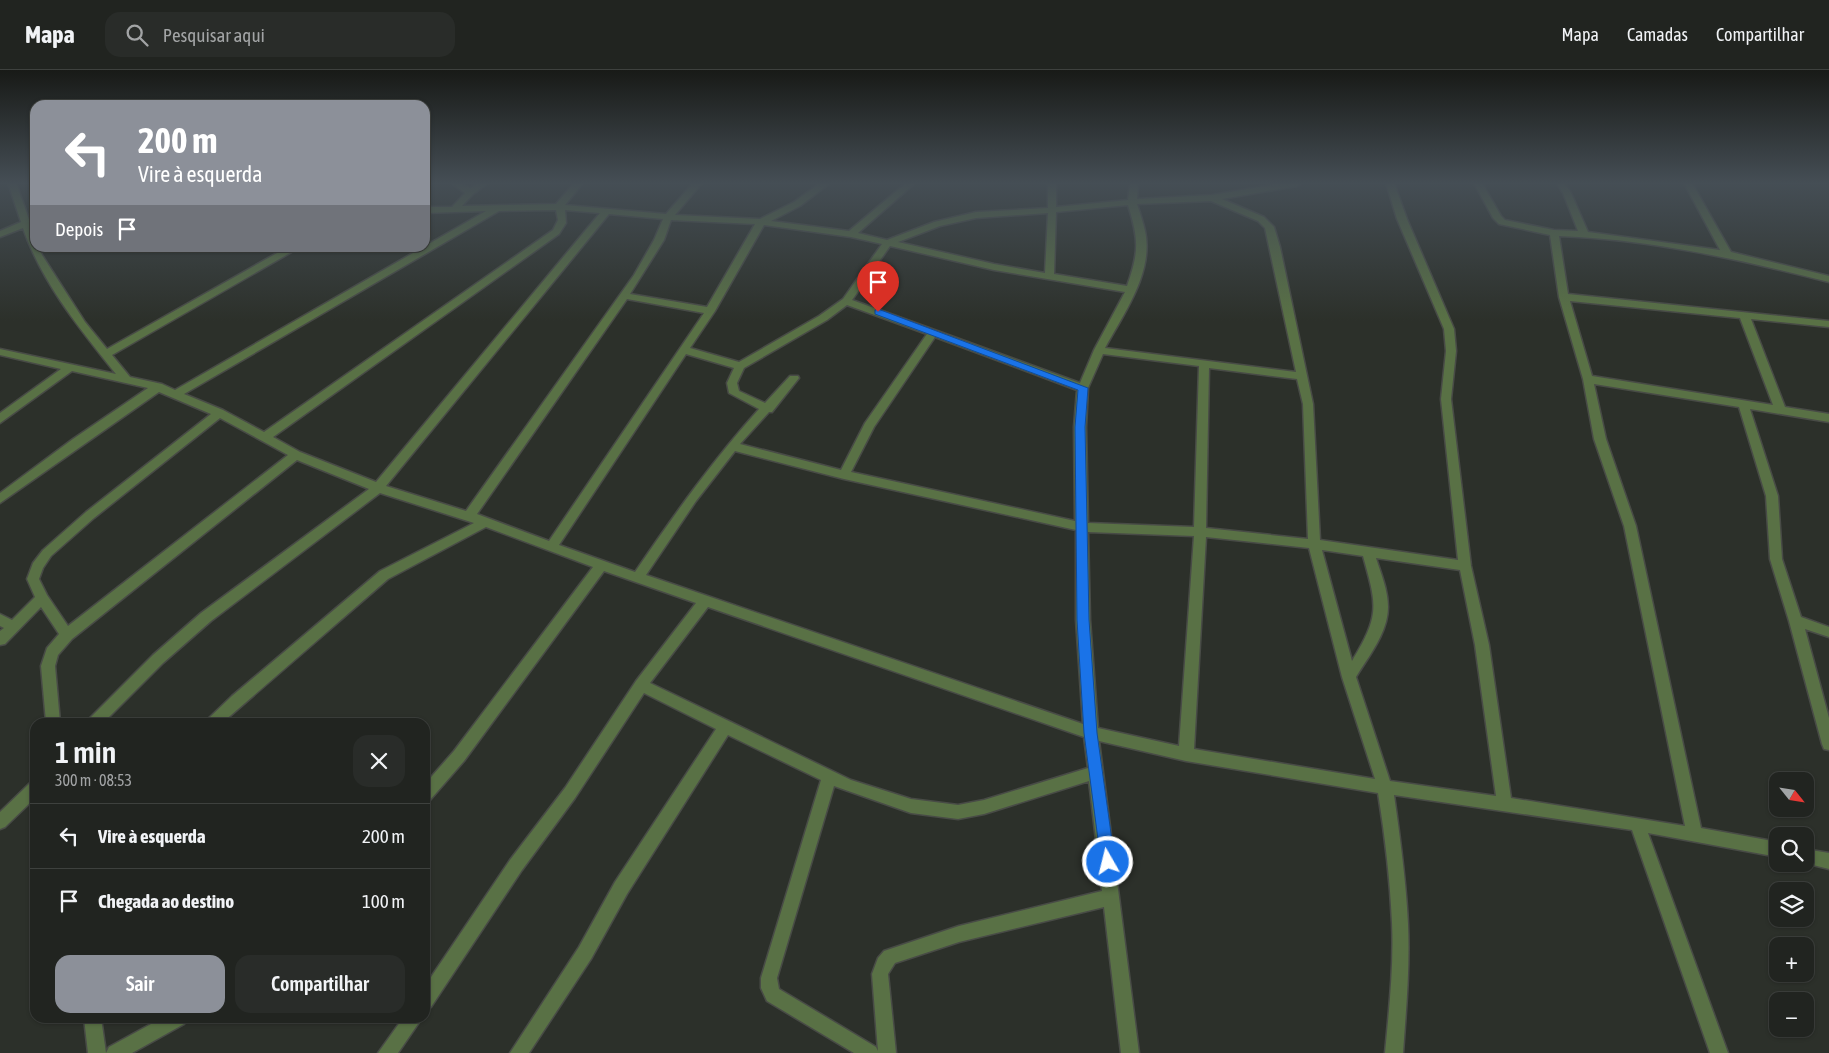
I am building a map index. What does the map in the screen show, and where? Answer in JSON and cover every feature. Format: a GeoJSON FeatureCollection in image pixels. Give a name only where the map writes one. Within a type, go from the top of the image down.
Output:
{"type":"FeatureCollection","features":[{"type":"Feature","properties":{"kind":"street"},"geometry":{"type":"LineString","coordinates":[[0,234],[12,229]]}},
{"type":"Feature","properties":{"kind":"street"},"geometry":{"type":"LineString","coordinates":[[430,247],[462,229]]}},
{"type":"Feature","properties":{"kind":"street"},"geometry":{"type":"LineString","coordinates":[[265,437],[559,229]]}},
{"type":"Feature","properties":{"kind":"street"},"geometry":{"type":"LineString","coordinates":[[99,718],[158,659],[206,617],[378,488],[489,351],[592,229]]}},
{"type":"Feature","properties":{"kind":"street"},"geometry":{"type":"LineString","coordinates":[[469,516],[624,296],[652,254],[663,229]]}},
{"type":"Feature","properties":{"kind":"street"},"geometry":{"type":"LineString","coordinates":[[551,547],[710,311],[757,229]]}},
{"type":"Feature","properties":{"kind":"street"},"geometry":{"type":"LineString","coordinates":[[813,229],[851,234],[1049,277],[1131,290]]}},
{"type":"Feature","properties":{"kind":"street"},"geometry":{"type":"LineString","coordinates":[[851,234],[857,229]]}},
{"type":"Feature","properties":{"kind":"street"},"geometry":{"type":"LineString","coordinates":[[768,409],[734,392],[732,383],[740,366],[823,318],[846,301],[887,243],[924,229]]}},
{"type":"Feature","properties":{"kind":"street"},"geometry":{"type":"LineString","coordinates":[[1049,277],[1051,229]]}},
{"type":"Feature","properties":{"kind":"street"},"geometry":{"type":"LineString","coordinates":[[1130,1053],[1091,733],[1083,620],[1080,427],[1083,388],[1099,350],[1131,290],[1141,259],[1140,229]]}},
{"type":"Feature","properties":{"kind":"street"},"geometry":{"type":"LineString","coordinates":[[1270,229],[1275,247],[1308,412],[1314,544],[1349,677],[1385,787],[1392,833],[1400,924],[1398,1002],[1394,1053]]}},
{"type":"Feature","properties":{"kind":"street"},"geometry":{"type":"LineString","coordinates":[[1406,229],[1449,329],[1451,351],[1446,399],[1465,566],[1482,645],[1504,803]]}},
{"type":"Feature","properties":{"kind":"street"},"geometry":{"type":"LineString","coordinates":[[1534,229],[1554,233],[1584,234],[1727,254],[1829,279]]}},
{"type":"Feature","properties":{"kind":"street"},"geometry":{"type":"LineString","coordinates":[[1582,229],[1584,234]]}},
{"type":"Feature","properties":{"kind":"street"},"geometry":{"type":"LineString","coordinates":[[1713,229],[1727,254]]}},
{"type":"Feature","properties":{"kind":"street"},"geometry":{"type":"LineString","coordinates":[[1554,233],[1564,297],[1588,378],[1600,439],[1630,526],[1694,833]]}},
{"type":"Feature","properties":{"kind":"street"},"geometry":{"type":"LineString","coordinates":[[37,252],[56,287],[81,324],[126,379]]}},
{"type":"Feature","properties":{"kind":"street"},"geometry":{"type":"LineString","coordinates":[[106,354],[285,252]]}},
{"type":"Feature","properties":{"kind":"street"},"geometry":{"type":"LineString","coordinates":[[176,394],[422,252]]}},
{"type":"Feature","properties":{"kind":"street"},"geometry":{"type":"LineString","coordinates":[[624,296],[710,311]]}},
{"type":"Feature","properties":{"kind":"street"},"geometry":{"type":"LineString","coordinates":[[1564,297],[1829,324]]}},
{"type":"Feature","properties":{"kind":"street"},"geometry":{"type":"LineString","coordinates":[[846,301],[1083,388]]}},
{"type":"Feature","properties":{"kind":"street"},"geometry":{"type":"LineString","coordinates":[[1744,315],[1780,408]]}},
{"type":"Feature","properties":{"kind":"street"},"geometry":{"type":"LineString","coordinates":[[844,474],[869,426],[933,333]]}},
{"type":"Feature","properties":{"kind":"street"},"geometry":{"type":"LineString","coordinates":[[684,350],[740,366]]}},
{"type":"Feature","properties":{"kind":"street"},"geometry":{"type":"LineString","coordinates":[[1099,350],[1302,376]]}},
{"type":"Feature","properties":{"kind":"street"},"geometry":{"type":"LineString","coordinates":[[0,352],[126,379],[176,394],[219,413],[296,455],[378,488],[469,516],[601,565],[1091,733],[1186,754],[1385,787],[1504,803],[1694,833],[1769,848]]}},
{"type":"Feature","properties":{"kind":"street"},"geometry":{"type":"LineString","coordinates":[[1186,754],[1200,532],[1204,364]]}},
{"type":"Feature","properties":{"kind":"street"},"geometry":{"type":"LineString","coordinates":[[0,419],[70,368]]}},
{"type":"Feature","properties":{"kind":"street"},"geometry":{"type":"LineString","coordinates":[[638,577],[692,498],[732,446],[768,409],[794,378]]}},
{"type":"Feature","properties":{"kind":"street"},"geometry":{"type":"LineString","coordinates":[[1588,378],[1780,408],[1829,418]]}},
{"type":"Feature","properties":{"kind":"street"},"geometry":{"type":"LineString","coordinates":[[0,499],[77,442],[158,388]]}},
{"type":"Feature","properties":{"kind":"street"},"geometry":{"type":"LineString","coordinates":[[1742,403],[1772,496],[1776,559],[1825,715],[1829,744]]}},
{"type":"Feature","properties":{"kind":"street"},"geometry":{"type":"LineString","coordinates":[[67,635],[42,598],[34,579],[37,566],[47,553],[90,515],[219,413]]}},
{"type":"Feature","properties":{"kind":"street"},"geometry":{"type":"LineString","coordinates":[[732,446],[844,474],[1081,527],[1200,532],[1314,544],[1465,566]]}},
{"type":"Feature","properties":{"kind":"street"},"geometry":{"type":"LineString","coordinates":[[52,718],[48,666],[52,652],[67,635],[296,455]]}},
{"type":"Feature","properties":{"kind":"street"},"geometry":{"type":"LineString","coordinates":[[218,718],[384,575],[486,522]]}},
{"type":"Feature","properties":{"kind":"street"},"geometry":{"type":"LineString","coordinates":[[1349,677],[1375,630],[1381,613],[1379,592],[1368,552]]}},
{"type":"Feature","properties":{"kind":"street"},"geometry":{"type":"LineString","coordinates":[[430,789],[459,756],[601,565]]}},
{"type":"Feature","properties":{"kind":"street"},"geometry":{"type":"LineString","coordinates":[[0,640],[42,598]]}},
{"type":"Feature","properties":{"kind":"street"},"geometry":{"type":"LineString","coordinates":[[430,994],[516,866],[570,792],[641,685],[706,600]]}},
{"type":"Feature","properties":{"kind":"street"},"geometry":{"type":"LineString","coordinates":[[0,619],[13,627]]}},
{"type":"Feature","properties":{"kind":"street"},"geometry":{"type":"LineString","coordinates":[[1796,621],[1829,632]]}},
{"type":"Feature","properties":{"kind":"street"},"geometry":{"type":"LineString","coordinates":[[641,685],[848,786],[912,806],[958,812],[984,807],[1096,772]]}},
{"type":"Feature","properties":{"kind":"street"},"geometry":{"type":"LineString","coordinates":[[519,1053],[585,953],[621,888],[726,726]]}},
{"type":"Feature","properties":{"kind":"street"},"geometry":{"type":"LineString","coordinates":[[829,777],[769,978],[769,988],[773,995],[870,1053]]}},
{"type":"Feature","properties":{"kind":"street"},"geometry":{"type":"LineString","coordinates":[[0,822],[30,793]]}},
{"type":"Feature","properties":{"kind":"street"},"geometry":{"type":"LineString","coordinates":[[1637,824],[1719,1053]]}},
{"type":"Feature","properties":{"kind":"street"},"geometry":{"type":"LineString","coordinates":[[1814,858],[1829,861]]}},
{"type":"Feature","properties":{"kind":"street"},"geometry":{"type":"LineString","coordinates":[[887,1053],[880,974],[884,964],[890,957],[959,934],[1112,897]]}},
{"type":"Feature","properties":{"kind":"street"},"geometry":{"type":"LineString","coordinates":[[94,1023],[97,1053]]}},
{"type":"Feature","properties":{"kind":"street"},"geometry":{"type":"LineString","coordinates":[[115,1053],[169,1023]]}},
{"type":"Feature","properties":{"kind":"street"},"geometry":{"type":"LineString","coordinates":[[387,1053],[409,1023]]}},
{"type":"Feature","properties":{"kind":"route"},"geometry":{"type":"LineString","coordinates":[[878,312],[1083,388],[1080,427],[1083,620],[1091,733],[1108,862]]}}]}
